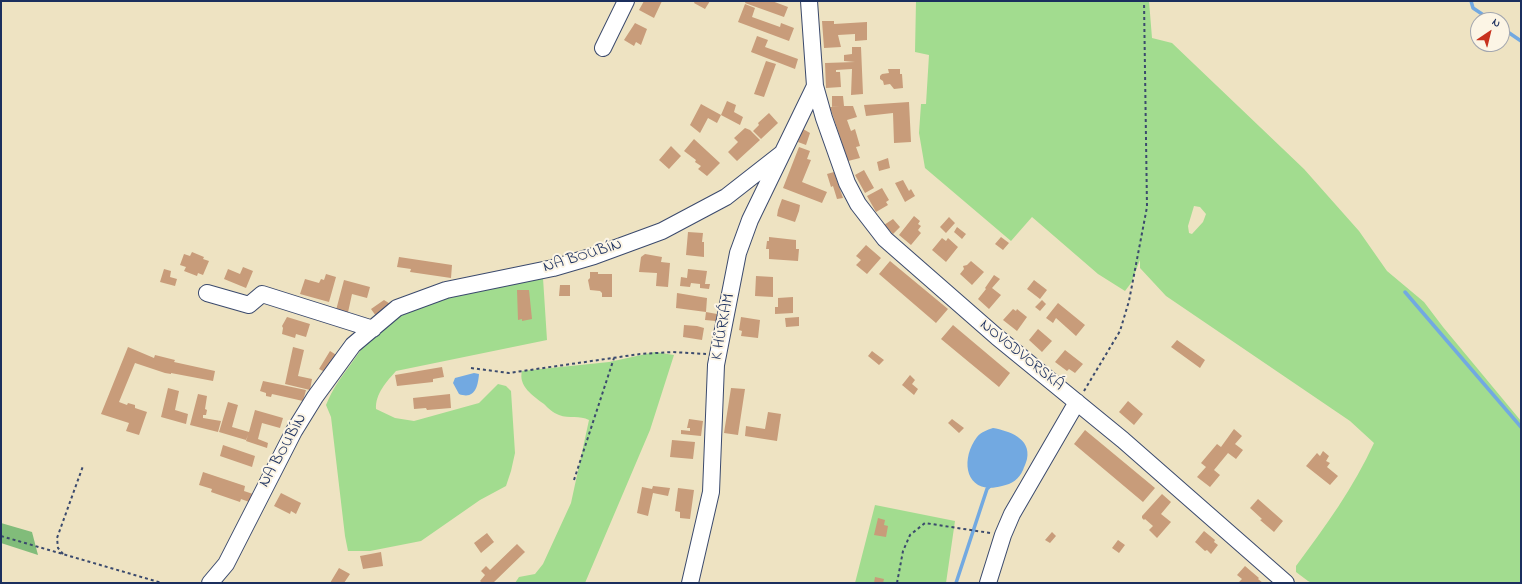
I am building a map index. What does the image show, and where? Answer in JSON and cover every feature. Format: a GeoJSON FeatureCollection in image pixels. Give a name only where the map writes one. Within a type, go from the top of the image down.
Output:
{"type":"FeatureCollection","features":[{"type":"Feature","properties":{"kind":"street"},"geometry":{"type":"LineString","coordinates":[[603,48],[626,1]]}},
{"type":"Feature","properties":{"kind":"street","name":"NOVODVORSKÁ"},"geometry":{"type":"LineString","coordinates":[[809,1],[815,86],[824,118],[847,183],[858,204],[885,239],[997,338],[1129,445],[1286,583]]}},
{"type":"Feature","properties":{"kind":"street","name":"K HŮRKÁM"},"geometry":{"type":"LineString","coordinates":[[690,583],[710,492],[716,365],[738,253],[750,220],[815,86]]}},
{"type":"Feature","properties":{"kind":"street","name":"NA BOUBÍN"},"geometry":{"type":"LineString","coordinates":[[210,583],[226,564],[294,431],[315,397],[353,346],[397,308],[446,290],[553,268],[594,256],[662,231],[726,197],[781,154]]}},
{"type":"Feature","properties":{"kind":"street"},"geometry":{"type":"LineString","coordinates":[[208,293],[250,305],[262,294],[373,329]]}},
{"type":"Feature","properties":{"kind":"street"},"geometry":{"type":"LineString","coordinates":[[988,583],[1003,535],[1012,514],[1077,402]]}},
{"type":"Feature","properties":{"kind":"path"},"geometry":{"type":"LineString","coordinates":[[1077,402],[1120,332],[1129,301],[1147,207],[1144,1]]}},
{"type":"Feature","properties":{"kind":"path"},"geometry":{"type":"LineString","coordinates":[[471,368],[509,373],[640,354],[673,352],[718,355]]}},
{"type":"Feature","properties":{"kind":"path"},"geometry":{"type":"LineString","coordinates":[[574,480],[614,358]]}},
{"type":"Feature","properties":{"kind":"path"},"geometry":{"type":"LineString","coordinates":[[63,555],[58,548],[57,538],[83,466]]}},
{"type":"Feature","properties":{"kind":"path"},"geometry":{"type":"LineString","coordinates":[[897,583],[903,551],[910,535],[924,523],[980,531]]}},
{"type":"Feature","properties":{"kind":"path"},"geometry":{"type":"LineString","coordinates":[[1,536],[162,583]]}},
{"type":"Feature","properties":{"kind":"green space"},"geometry":{"type":"Polygon","coordinates":[[[916,1],[1149,1],[1152,38],[1172,43],[1304,169],[1359,231],[1387,271],[1424,302],[1521,421],[1521,583],[1312,583],[1296,572],[1296,566],[1328,522],[1348,491],[1374,443],[1350,421],[1166,296],[1140,268],[1140,260],[1131,283],[1125,291],[1098,274],[1032,217],[1011,241],[925,168],[919,133],[921,104],[926,104],[929,55],[915,52],[916,1]],[[1194,206],[1188,226],[1189,233],[1192,234],[1203,222],[1206,214],[1200,207],[1194,206]]]}},
{"type":"Feature","properties":{"kind":"green space"},"geometry":{"type":"Polygon","coordinates":[[[543,278],[547,340],[396,371],[382,388],[376,403],[376,409],[395,418],[414,421],[479,403],[498,384],[506,386],[511,391],[515,453],[506,486],[480,500],[421,541],[370,551],[348,551],[331,417],[326,405],[337,384],[358,354],[370,339],[383,327],[420,307],[460,294],[543,278]]]}},
{"type":"Feature","properties":{"kind":"green space"},"geometry":{"type":"Polygon","coordinates":[[[655,352],[674,355],[650,430],[585,583],[515,583],[519,577],[535,574],[543,564],[571,503],[589,420],[567,417],[553,412],[527,390],[522,381],[522,371],[609,362],[655,352]]]}},
{"type":"Feature","properties":{"kind":"green space"},"geometry":{"type":"Polygon","coordinates":[[[875,505],[955,521],[946,583],[855,583],[875,505]]]}},
{"type":"Feature","properties":{"kind":"green space"},"geometry":{"type":"Polygon","coordinates":[[[1,523],[32,532],[38,555],[1,543],[1,523]]]}},
{"type":"Feature","properties":{"kind":"water"},"geometry":{"type":"Polygon","coordinates":[[[474,373],[479,374],[475,391],[469,395],[459,394],[453,383],[455,378],[474,373]]]}},
{"type":"Feature","properties":{"kind":"water"},"geometry":{"type":"Polygon","coordinates":[[[993,428],[1006,431],[1018,437],[1026,446],[1027,459],[1023,470],[1015,481],[1006,485],[990,488],[980,486],[969,474],[968,456],[971,446],[977,437],[982,432],[993,428]]]}},
{"type":"Feature","properties":{"kind":"building"},"geometry":{"type":"Polygon","coordinates":[[[644,1],[662,1],[654,18],[639,10],[644,1]]]}},
{"type":"Feature","properties":{"kind":"building"},"geometry":{"type":"Polygon","coordinates":[[[695,1],[710,1],[705,9],[694,3],[695,1]]]}},
{"type":"Feature","properties":{"kind":"building"},"geometry":{"type":"Polygon","coordinates":[[[746,1],[772,1],[788,7],[784,17],[745,3],[746,1]]]}},
{"type":"Feature","properties":{"kind":"building"},"geometry":{"type":"Polygon","coordinates":[[[745,4],[755,8],[752,17],[780,27],[781,23],[794,28],[789,41],[738,22],[745,4]]]}},
{"type":"Feature","properties":{"kind":"building"},"geometry":{"type":"Polygon","coordinates":[[[822,21],[834,21],[834,24],[867,22],[867,40],[855,41],[855,34],[838,35],[841,47],[824,48],[822,21]]]}},
{"type":"Feature","properties":{"kind":"building"},"geometry":{"type":"Polygon","coordinates":[[[635,23],[647,29],[641,45],[636,42],[634,46],[624,40],[635,23]]]}},
{"type":"Feature","properties":{"kind":"building"},"geometry":{"type":"Polygon","coordinates":[[[757,36],[768,40],[765,47],[798,59],[795,69],[751,52],[757,36]]]}},
{"type":"Feature","properties":{"kind":"building"},"geometry":{"type":"Polygon","coordinates":[[[852,47],[861,47],[863,94],[851,95],[852,69],[836,70],[836,72],[840,72],[841,87],[826,88],[825,63],[855,62],[844,61],[844,55],[852,54],[852,47]]]}},
{"type":"Feature","properties":{"kind":"building"},"geometry":{"type":"Polygon","coordinates":[[[766,61],[776,64],[764,97],[754,94],[766,61]]]}},
{"type":"Feature","properties":{"kind":"building"},"geometry":{"type":"Polygon","coordinates":[[[888,69],[900,69],[903,88],[894,89],[890,84],[884,85],[883,81],[880,79],[880,76],[882,74],[889,73],[888,69]]]}},
{"type":"Feature","properties":{"kind":"building"},"geometry":{"type":"Polygon","coordinates":[[[832,96],[843,96],[844,106],[853,106],[857,117],[847,120],[851,131],[855,129],[860,146],[856,147],[860,158],[848,161],[830,107],[832,107],[832,96]]]}},
{"type":"Feature","properties":{"kind":"building"},"geometry":{"type":"Polygon","coordinates":[[[727,101],[736,105],[734,112],[743,117],[740,125],[721,115],[727,101]]]}},
{"type":"Feature","properties":{"kind":"building"},"geometry":{"type":"Polygon","coordinates":[[[909,102],[911,142],[894,143],[893,113],[866,116],[864,105],[909,102]]]}},
{"type":"Feature","properties":{"kind":"building"},"geometry":{"type":"Polygon","coordinates":[[[701,104],[721,115],[717,123],[708,118],[700,133],[690,125],[701,104]]]}},
{"type":"Feature","properties":{"kind":"building"},"geometry":{"type":"Polygon","coordinates":[[[769,113],[778,123],[761,139],[753,131],[759,125],[758,123],[769,113]]]}},
{"type":"Feature","properties":{"kind":"building"},"geometry":{"type":"Polygon","coordinates":[[[745,128],[750,130],[760,140],[737,161],[728,152],[738,142],[734,138],[745,128]]]}},
{"type":"Feature","properties":{"kind":"building"},"geometry":{"type":"Polygon","coordinates":[[[803,129],[810,133],[806,145],[798,142],[803,129]]]}},
{"type":"Feature","properties":{"kind":"building"},"geometry":{"type":"Polygon","coordinates":[[[694,139],[720,163],[707,176],[698,169],[701,166],[695,162],[696,160],[684,151],[694,139]]]}},
{"type":"Feature","properties":{"kind":"building"},"geometry":{"type":"Polygon","coordinates":[[[671,146],[681,156],[669,169],[659,160],[671,146]]]}},
{"type":"Feature","properties":{"kind":"building"},"geometry":{"type":"Polygon","coordinates":[[[799,147],[810,151],[807,159],[811,160],[802,182],[827,192],[822,203],[783,188],[799,147]]]}},
{"type":"Feature","properties":{"kind":"building"},"geometry":{"type":"Polygon","coordinates":[[[888,158],[890,168],[879,171],[877,162],[888,158]]]}},
{"type":"Feature","properties":{"kind":"building"},"geometry":{"type":"Polygon","coordinates":[[[864,170],[874,188],[865,193],[855,175],[864,170]]]}},
{"type":"Feature","properties":{"kind":"building"},"geometry":{"type":"Polygon","coordinates":[[[834,172],[843,198],[837,199],[833,186],[831,187],[827,174],[834,172]]]}},
{"type":"Feature","properties":{"kind":"building"},"geometry":{"type":"Polygon","coordinates":[[[903,180],[909,191],[911,189],[915,196],[905,202],[895,183],[903,180]]]}},
{"type":"Feature","properties":{"kind":"building"},"geometry":{"type":"Polygon","coordinates":[[[882,188],[889,200],[886,202],[888,205],[876,212],[867,196],[882,188]]]}},
{"type":"Feature","properties":{"kind":"building"},"geometry":{"type":"Polygon","coordinates":[[[782,199],[800,205],[795,222],[777,216],[782,199]]]}},
{"type":"Feature","properties":{"kind":"building"},"geometry":{"type":"Polygon","coordinates":[[[914,216],[920,221],[918,224],[921,226],[918,230],[921,233],[911,245],[899,235],[914,216]]]}},
{"type":"Feature","properties":{"kind":"building"},"geometry":{"type":"Polygon","coordinates":[[[949,217],[955,223],[946,233],[940,227],[949,217]]]}},
{"type":"Feature","properties":{"kind":"building"},"geometry":{"type":"Polygon","coordinates":[[[893,219],[900,227],[893,234],[884,225],[893,219]]]}},
{"type":"Feature","properties":{"kind":"building"},"geometry":{"type":"Polygon","coordinates":[[[957,227],[966,234],[962,239],[954,232],[957,227]]]}},
{"type":"Feature","properties":{"kind":"building"},"geometry":{"type":"Polygon","coordinates":[[[688,232],[703,233],[702,242],[704,242],[704,257],[686,255],[688,232]]]}},
{"type":"Feature","properties":{"kind":"building"},"geometry":{"type":"Polygon","coordinates":[[[769,237],[796,240],[796,249],[799,249],[798,261],[769,259],[769,249],[766,249],[769,237]]]}},
{"type":"Feature","properties":{"kind":"building"},"geometry":{"type":"Polygon","coordinates":[[[1001,237],[1009,243],[1003,250],[995,244],[1001,237]]]}},
{"type":"Feature","properties":{"kind":"building"},"geometry":{"type":"Polygon","coordinates":[[[942,238],[946,241],[948,238],[958,247],[946,262],[932,250],[942,238]]]}},
{"type":"Feature","properties":{"kind":"building"},"geometry":{"type":"Polygon","coordinates":[[[866,245],[881,258],[867,274],[856,265],[861,260],[856,256],[866,245]]]}},
{"type":"Feature","properties":{"kind":"building"},"geometry":{"type":"Polygon","coordinates":[[[192,252],[209,261],[203,275],[198,273],[197,276],[184,271],[186,267],[180,265],[184,254],[190,256],[192,252]]]}},
{"type":"Feature","properties":{"kind":"building"},"geometry":{"type":"Polygon","coordinates":[[[645,254],[662,257],[661,262],[670,263],[668,287],[656,286],[657,273],[639,272],[641,257],[645,254]]]}},
{"type":"Feature","properties":{"kind":"building"},"geometry":{"type":"Polygon","coordinates":[[[399,257],[452,265],[451,278],[410,272],[411,269],[397,267],[399,257]]]}},
{"type":"Feature","properties":{"kind":"building"},"geometry":{"type":"Polygon","coordinates":[[[890,261],[948,309],[936,323],[879,274],[890,261]]]}},
{"type":"Feature","properties":{"kind":"building"},"geometry":{"type":"Polygon","coordinates":[[[971,261],[984,272],[972,285],[960,274],[964,269],[963,266],[967,265],[971,261]]]}},
{"type":"Feature","properties":{"kind":"building"},"geometry":{"type":"Polygon","coordinates":[[[243,267],[253,271],[246,288],[224,279],[228,269],[240,274],[243,267]]]}},
{"type":"Feature","properties":{"kind":"building"},"geometry":{"type":"Polygon","coordinates":[[[164,269],[171,271],[170,277],[177,279],[175,286],[160,282],[164,269]]]}},
{"type":"Feature","properties":{"kind":"building"},"geometry":{"type":"Polygon","coordinates":[[[688,269],[707,271],[705,284],[710,284],[709,289],[700,288],[700,284],[691,283],[690,287],[680,286],[681,277],[687,278],[688,269]]]}},
{"type":"Feature","properties":{"kind":"building"},"geometry":{"type":"Polygon","coordinates":[[[590,272],[598,272],[598,274],[612,274],[612,297],[602,297],[602,293],[600,291],[590,290],[588,280],[590,278],[590,272]]]}},
{"type":"Feature","properties":{"kind":"building"},"geometry":{"type":"Polygon","coordinates":[[[326,274],[336,277],[329,302],[300,294],[305,279],[319,283],[321,279],[324,280],[326,274]]]}},
{"type":"Feature","properties":{"kind":"building"},"geometry":{"type":"Polygon","coordinates":[[[994,275],[1000,279],[992,288],[1001,295],[989,309],[978,299],[994,275]]]}},
{"type":"Feature","properties":{"kind":"building"},"geometry":{"type":"Polygon","coordinates":[[[756,276],[773,277],[773,297],[755,296],[756,276]]]}},
{"type":"Feature","properties":{"kind":"building"},"geometry":{"type":"Polygon","coordinates":[[[344,280],[370,287],[367,298],[352,294],[347,317],[335,314],[344,280]]]}},
{"type":"Feature","properties":{"kind":"building"},"geometry":{"type":"Polygon","coordinates":[[[1034,280],[1047,290],[1040,299],[1027,289],[1034,280]]]}},
{"type":"Feature","properties":{"kind":"building"},"geometry":{"type":"Polygon","coordinates":[[[560,285],[570,285],[570,296],[559,296],[560,285]]]}},
{"type":"Feature","properties":{"kind":"building"},"geometry":{"type":"Polygon","coordinates":[[[517,290],[529,290],[532,319],[522,321],[522,319],[518,320],[517,290]]]}},
{"type":"Feature","properties":{"kind":"building"},"geometry":{"type":"Polygon","coordinates":[[[677,293],[707,298],[706,312],[676,308],[677,293]]]}},
{"type":"Feature","properties":{"kind":"building"},"geometry":{"type":"Polygon","coordinates":[[[793,297],[793,313],[775,314],[775,307],[778,307],[778,298],[793,297]]]}},
{"type":"Feature","properties":{"kind":"building"},"geometry":{"type":"Polygon","coordinates":[[[384,300],[392,305],[376,316],[371,309],[384,300]]]}},
{"type":"Feature","properties":{"kind":"building"},"geometry":{"type":"Polygon","coordinates":[[[1042,300],[1046,304],[1040,311],[1035,307],[1042,300]]]}},
{"type":"Feature","properties":{"kind":"building"},"geometry":{"type":"Polygon","coordinates":[[[1058,303],[1085,325],[1076,336],[1056,318],[1053,323],[1046,318],[1058,303]]]}},
{"type":"Feature","properties":{"kind":"building"},"geometry":{"type":"Polygon","coordinates":[[[1013,309],[1016,311],[1017,309],[1027,317],[1017,331],[1003,320],[1013,309]]]}},
{"type":"Feature","properties":{"kind":"building"},"geometry":{"type":"Polygon","coordinates":[[[706,312],[717,314],[716,321],[705,320],[706,312]]]}},
{"type":"Feature","properties":{"kind":"building"},"geometry":{"type":"Polygon","coordinates":[[[287,317],[310,324],[306,337],[296,334],[295,338],[282,334],[282,326],[287,317]]]}},
{"type":"Feature","properties":{"kind":"building"},"geometry":{"type":"Polygon","coordinates":[[[741,317],[760,320],[758,338],[741,336],[742,331],[739,330],[741,317]]]}},
{"type":"Feature","properties":{"kind":"building"},"geometry":{"type":"Polygon","coordinates":[[[799,317],[799,326],[786,327],[785,318],[799,317]]]}},
{"type":"Feature","properties":{"kind":"building"},"geometry":{"type":"Polygon","coordinates":[[[684,325],[704,328],[702,340],[683,337],[684,325]]]}},
{"type":"Feature","properties":{"kind":"building"},"geometry":{"type":"Polygon","coordinates":[[[953,325],[1010,373],[999,387],[941,339],[953,325]]]}},
{"type":"Feature","properties":{"kind":"building"},"geometry":{"type":"Polygon","coordinates":[[[1038,329],[1052,341],[1042,352],[1029,340],[1038,329]]]}},
{"type":"Feature","properties":{"kind":"building"},"geometry":{"type":"Polygon","coordinates":[[[1177,340],[1205,360],[1200,368],[1171,347],[1177,340]]]}},
{"type":"Feature","properties":{"kind":"building"},"geometry":{"type":"Polygon","coordinates":[[[128,347],[154,358],[155,355],[175,360],[174,362],[215,371],[213,381],[165,373],[135,363],[119,402],[127,405],[128,403],[135,405],[135,408],[147,412],[139,435],[126,431],[129,423],[101,414],[128,347]]]}},
{"type":"Feature","properties":{"kind":"building"},"geometry":{"type":"Polygon","coordinates":[[[293,347],[304,350],[298,376],[312,379],[310,390],[285,384],[293,347]]]}},
{"type":"Feature","properties":{"kind":"building"},"geometry":{"type":"Polygon","coordinates":[[[1065,350],[1083,364],[1075,373],[1069,369],[1067,371],[1055,362],[1065,350]]]}},
{"type":"Feature","properties":{"kind":"building"},"geometry":{"type":"Polygon","coordinates":[[[330,351],[338,356],[327,373],[319,369],[330,351]]]}},
{"type":"Feature","properties":{"kind":"building"},"geometry":{"type":"Polygon","coordinates":[[[872,351],[884,360],[879,365],[868,356],[872,351]]]}},
{"type":"Feature","properties":{"kind":"building"},"geometry":{"type":"Polygon","coordinates":[[[442,367],[444,377],[433,379],[433,382],[397,386],[395,375],[442,367]]]}},
{"type":"Feature","properties":{"kind":"building"},"geometry":{"type":"Polygon","coordinates":[[[910,375],[915,380],[912,384],[918,389],[914,395],[902,385],[910,375]]]}},
{"type":"Feature","properties":{"kind":"building"},"geometry":{"type":"Polygon","coordinates":[[[263,381],[306,390],[303,401],[272,394],[271,397],[266,396],[266,393],[260,391],[263,381]]]}},
{"type":"Feature","properties":{"kind":"building"},"geometry":{"type":"Polygon","coordinates":[[[168,388],[179,391],[175,410],[188,414],[186,424],[161,417],[168,388]]]}},
{"type":"Feature","properties":{"kind":"building"},"geometry":{"type":"Polygon","coordinates":[[[731,388],[745,389],[738,435],[724,433],[731,388]]]}},
{"type":"Feature","properties":{"kind":"building"},"geometry":{"type":"Polygon","coordinates":[[[198,394],[207,396],[205,409],[207,410],[206,415],[203,415],[203,418],[221,421],[218,432],[190,425],[198,394]]]}},
{"type":"Feature","properties":{"kind":"building"},"geometry":{"type":"Polygon","coordinates":[[[450,394],[451,408],[427,410],[426,408],[414,409],[413,398],[450,394]]]}},
{"type":"Feature","properties":{"kind":"building"},"geometry":{"type":"Polygon","coordinates":[[[1128,401],[1143,414],[1134,425],[1119,412],[1128,401]]]}},
{"type":"Feature","properties":{"kind":"building"},"geometry":{"type":"Polygon","coordinates":[[[228,402],[238,405],[232,427],[249,432],[255,410],[283,418],[280,428],[262,423],[258,439],[268,443],[267,448],[246,441],[248,435],[246,440],[219,432],[228,402]]]}},
{"type":"Feature","properties":{"kind":"building"},"geometry":{"type":"Polygon","coordinates":[[[768,412],[781,414],[777,441],[745,436],[746,426],[765,429],[768,412]]]}},
{"type":"Feature","properties":{"kind":"building"},"geometry":{"type":"Polygon","coordinates":[[[689,419],[703,421],[701,436],[681,434],[681,430],[690,431],[690,428],[687,428],[689,419]]]}},
{"type":"Feature","properties":{"kind":"building"},"geometry":{"type":"Polygon","coordinates":[[[952,419],[964,428],[959,433],[948,423],[952,419]]]}},
{"type":"Feature","properties":{"kind":"building"},"geometry":{"type":"Polygon","coordinates":[[[1234,429],[1242,436],[1235,444],[1243,450],[1236,459],[1228,453],[1214,470],[1220,475],[1210,487],[1197,477],[1206,467],[1201,463],[1217,444],[1221,447],[1234,429]]]}},
{"type":"Feature","properties":{"kind":"building"},"geometry":{"type":"Polygon","coordinates":[[[1085,430],[1155,488],[1143,502],[1074,444],[1085,430]]]}},
{"type":"Feature","properties":{"kind":"building"},"geometry":{"type":"Polygon","coordinates":[[[672,440],[695,442],[693,459],[670,457],[672,440]]]}},
{"type":"Feature","properties":{"kind":"building"},"geometry":{"type":"Polygon","coordinates":[[[223,445],[255,456],[252,467],[220,456],[223,445]]]}},
{"type":"Feature","properties":{"kind":"building"},"geometry":{"type":"Polygon","coordinates":[[[1323,451],[1329,456],[1326,461],[1330,463],[1327,467],[1338,476],[1330,485],[1306,466],[1317,453],[1320,456],[1323,451]]]}},
{"type":"Feature","properties":{"kind":"building"},"geometry":{"type":"Polygon","coordinates":[[[203,472],[245,486],[244,491],[256,495],[252,503],[241,499],[240,502],[211,492],[212,489],[199,485],[203,472]]]}},
{"type":"Feature","properties":{"kind":"building"},"geometry":{"type":"Polygon","coordinates":[[[653,486],[670,488],[668,496],[653,493],[648,516],[637,513],[642,487],[652,489],[653,486]]]}},
{"type":"Feature","properties":{"kind":"building"},"geometry":{"type":"Polygon","coordinates":[[[678,488],[694,490],[690,519],[680,518],[680,512],[675,511],[678,488]]]}},
{"type":"Feature","properties":{"kind":"building"},"geometry":{"type":"Polygon","coordinates":[[[281,493],[301,503],[296,514],[291,511],[290,514],[274,506],[281,493]]]}},
{"type":"Feature","properties":{"kind":"building"},"geometry":{"type":"Polygon","coordinates":[[[1162,494],[1171,502],[1161,514],[1171,522],[1157,538],[1149,530],[1153,526],[1145,519],[1144,520],[1142,516],[1162,494]]]}},
{"type":"Feature","properties":{"kind":"building"},"geometry":{"type":"Polygon","coordinates":[[[1258,499],[1283,521],[1274,532],[1260,520],[1262,519],[1250,508],[1258,499]]]}},
{"type":"Feature","properties":{"kind":"building"},"geometry":{"type":"Polygon","coordinates":[[[878,518],[885,520],[884,525],[888,526],[886,537],[874,535],[878,518]]]}},
{"type":"Feature","properties":{"kind":"building"},"geometry":{"type":"Polygon","coordinates":[[[1204,531],[1215,540],[1214,542],[1218,545],[1211,554],[1195,542],[1204,531]]]}},
{"type":"Feature","properties":{"kind":"building"},"geometry":{"type":"Polygon","coordinates":[[[1052,532],[1056,536],[1050,543],[1045,540],[1052,532]]]}},
{"type":"Feature","properties":{"kind":"building"},"geometry":{"type":"Polygon","coordinates":[[[487,533],[494,542],[481,553],[474,543],[487,533]]]}},
{"type":"Feature","properties":{"kind":"building"},"geometry":{"type":"Polygon","coordinates":[[[1118,540],[1125,545],[1119,553],[1112,548],[1118,540]]]}},
{"type":"Feature","properties":{"kind":"building"},"geometry":{"type":"Polygon","coordinates":[[[517,544],[525,552],[493,583],[482,583],[480,581],[485,575],[481,571],[486,566],[490,570],[517,544]]]}},
{"type":"Feature","properties":{"kind":"building"},"geometry":{"type":"Polygon","coordinates":[[[381,552],[383,566],[363,569],[360,556],[381,552]]]}},
{"type":"Feature","properties":{"kind":"building"},"geometry":{"type":"Polygon","coordinates":[[[1245,566],[1263,583],[1239,582],[1242,579],[1237,575],[1245,566]]]}},
{"type":"Feature","properties":{"kind":"building"},"geometry":{"type":"Polygon","coordinates":[[[339,568],[350,574],[344,583],[330,583],[339,568]]]}},
{"type":"Feature","properties":{"kind":"building"},"geometry":{"type":"Polygon","coordinates":[[[875,577],[884,579],[883,583],[874,583],[875,577]]]}},
{"type":"Feature","properties":{"kind":"waterway"},"geometry":{"type":"LineString","coordinates":[[1471,1],[1473,8],[1479,12]]}},
{"type":"Feature","properties":{"kind":"waterway"},"geometry":{"type":"LineString","coordinates":[[1510,33],[1521,41]]}},
{"type":"Feature","properties":{"kind":"waterway"},"geometry":{"type":"LineString","coordinates":[[1405,292],[1521,427]]}},
{"type":"Feature","properties":{"kind":"waterway"},"geometry":{"type":"LineString","coordinates":[[956,583],[987,489],[990,486]]}}]}
